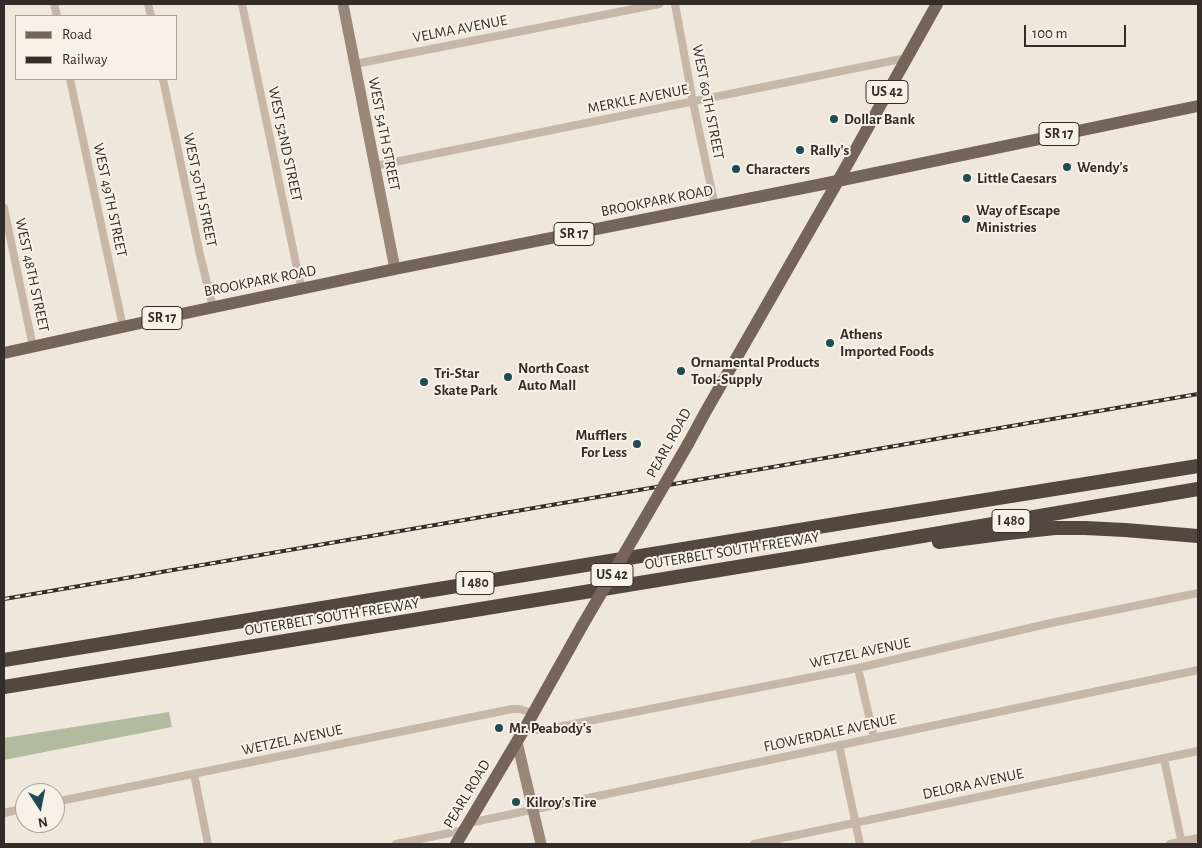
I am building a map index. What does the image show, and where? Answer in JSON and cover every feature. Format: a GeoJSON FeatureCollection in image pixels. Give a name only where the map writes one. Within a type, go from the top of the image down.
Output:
{"type":"FeatureCollection","features":[{"type":"Feature","properties":{"kind":"highway","name":"OUTERBELT SOUTH FREEWAY"},"geometry":{"type":"LineString","coordinates":[[4,658],[1198,466]]}},
{"type":"Feature","properties":{"kind":"highway","name":"OUTERBELT SOUTH FREEWAY"},"geometry":{"type":"LineString","coordinates":[[4,687],[823,553],[1198,489]]}},
{"type":"Feature","properties":{"kind":"highway"},"geometry":{"type":"LineString","coordinates":[[823,553],[920,545],[1055,528],[1125,530],[1198,536]]}},
{"type":"Feature","properties":{"kind":"main road","name":"PEARL ROAD"},"geometry":{"type":"LineString","coordinates":[[456,844],[517,742],[688,444],[937,4]]}},
{"type":"Feature","properties":{"kind":"main road","name":"BROOKPARK ROAD"},"geometry":{"type":"LineString","coordinates":[[4,353],[395,269],[715,206],[1198,106]]}},
{"type":"Feature","properties":{"kind":"street","name":"WEST 52ND STREET"},"geometry":{"type":"LineString","coordinates":[[242,4],[302,290]]}},
{"type":"Feature","properties":{"kind":"street","name":"WEST 54TH STREET"},"geometry":{"type":"LineString","coordinates":[[343,4],[395,269]]}},
{"type":"Feature","properties":{"kind":"street","name":"VELMA AVENUE"},"geometry":{"type":"LineString","coordinates":[[355,64],[659,4]]}},
{"type":"Feature","properties":{"kind":"street","name":"WEST 60TH STREET"},"geometry":{"type":"LineString","coordinates":[[674,4],[715,206]]}},
{"type":"Feature","properties":{"kind":"street","name":"MERKLE AVENUE"},"geometry":{"type":"LineString","coordinates":[[375,166],[906,58]]}},
{"type":"Feature","properties":{"kind":"street","name":"WEST 49TH STREET"},"geometry":{"type":"LineString","coordinates":[[70,80],[122,327]]}},
{"type":"Feature","properties":{"kind":"street","name":"WEST 50TH STREET"},"geometry":{"type":"LineString","coordinates":[[163,80],[200,255],[213,307]]}},
{"type":"Feature","properties":{"kind":"street","name":"WEST 48TH STREET"},"geometry":{"type":"LineString","coordinates":[[4,208],[33,346]]}},
{"type":"Feature","properties":{"kind":"street","name":"WETZEL AVENUE"},"geometry":{"type":"LineString","coordinates":[[525,728],[543,730],[858,668],[1052,623],[1198,593]]}},
{"type":"Feature","properties":{"kind":"street"},"geometry":{"type":"LineString","coordinates":[[858,668],[874,738]]}},
{"type":"Feature","properties":{"kind":"street","name":"FLOWERDALE AVENUE"},"geometry":{"type":"LineString","coordinates":[[396,844],[534,810],[1198,670]]}},
{"type":"Feature","properties":{"kind":"street","name":"WETZEL AVENUE"},"geometry":{"type":"LineString","coordinates":[[65,800],[512,709],[519,709],[533,714]]}},
{"type":"Feature","properties":{"kind":"street"},"geometry":{"type":"LineString","coordinates":[[517,742],[542,844]]}},
{"type":"Feature","properties":{"kind":"street"},"geometry":{"type":"LineString","coordinates":[[839,745],[860,844]]}},
{"type":"Feature","properties":{"kind":"street","name":"DELORA AVENUE"},"geometry":{"type":"LineString","coordinates":[[754,844],[1198,751]]}},
{"type":"Feature","properties":{"kind":"street"},"geometry":{"type":"LineString","coordinates":[[1164,758],[1181,843]]}},
{"type":"Feature","properties":{"kind":"street"},"geometry":{"type":"LineString","coordinates":[[194,774],[208,844]]}},
{"type":"Feature","properties":{"kind":"street"},"geometry":{"type":"LineString","coordinates":[[1170,844],[1198,838]]}},
{"type":"Feature","properties":{"kind":"green space"},"geometry":{"type":"Polygon","coordinates":[[[169,712],[172,727],[4,760],[4,738],[169,712]]]}},
{"type":"Feature","properties":{"kind":"railway"},"geometry":{"type":"LineString","coordinates":[[4,599],[1198,394]]}},
{"type":"Feature","properties":{"kind":"place","name":"Dollar Bank"},"geometry":{"type":"Point","coordinates":[834,119]}},
{"type":"Feature","properties":{"kind":"place","name":"Rally's"},"geometry":{"type":"Point","coordinates":[800,150]}},
{"type":"Feature","properties":{"kind":"place","name":"Wendy's"},"geometry":{"type":"Point","coordinates":[1067,167]}},
{"type":"Feature","properties":{"kind":"place","name":"Characters"},"geometry":{"type":"Point","coordinates":[736,169]}},
{"type":"Feature","properties":{"kind":"place","name":"Little Caesars"},"geometry":{"type":"Point","coordinates":[967,178]}},
{"type":"Feature","properties":{"kind":"place","name":"Way of Escape Ministries"},"geometry":{"type":"Point","coordinates":[966,219]}},
{"type":"Feature","properties":{"kind":"place","name":"Athens Imported Foods"},"geometry":{"type":"Point","coordinates":[830,343]}},
{"type":"Feature","properties":{"kind":"place","name":"Ornamental Products Tool-Supply"},"geometry":{"type":"Point","coordinates":[681,371]}},
{"type":"Feature","properties":{"kind":"place","name":"North Coast Auto Mall"},"geometry":{"type":"Point","coordinates":[508,377]}},
{"type":"Feature","properties":{"kind":"place","name":"Tri-Star Skate Park"},"geometry":{"type":"Point","coordinates":[424,382]}},
{"type":"Feature","properties":{"kind":"place","name":"Mufflers For Less"},"geometry":{"type":"Point","coordinates":[637,444]}},
{"type":"Feature","properties":{"kind":"place","name":"Mr. Peabody's"},"geometry":{"type":"Point","coordinates":[499,728]}},
{"type":"Feature","properties":{"kind":"place","name":"Kilroy's Tire"},"geometry":{"type":"Point","coordinates":[516,802]}}]}
